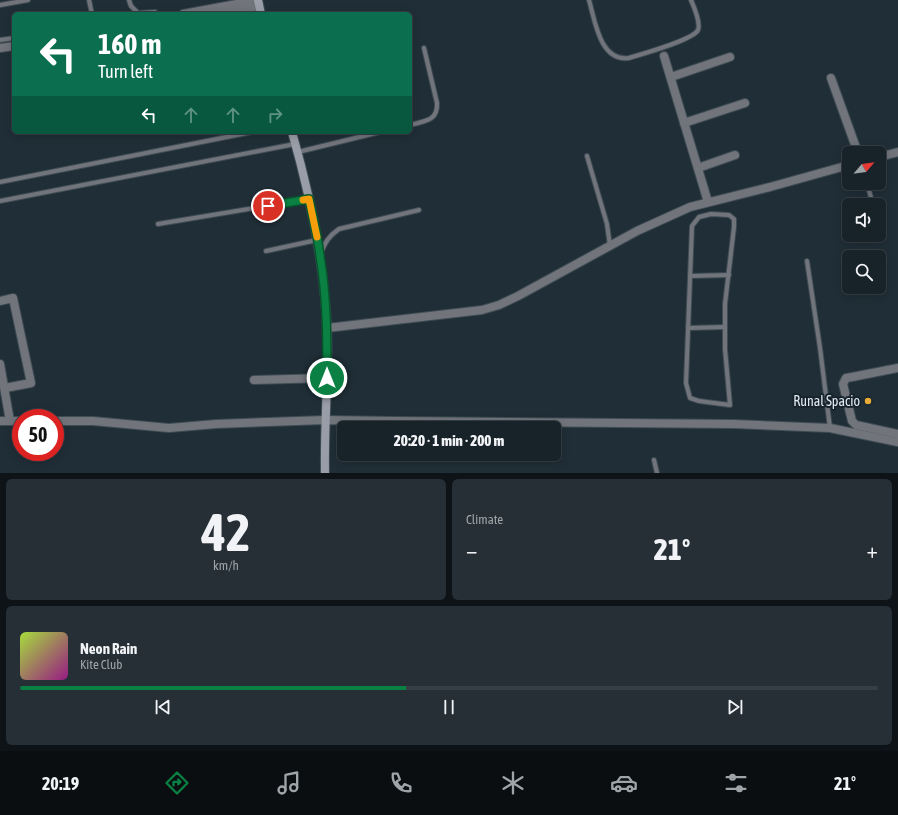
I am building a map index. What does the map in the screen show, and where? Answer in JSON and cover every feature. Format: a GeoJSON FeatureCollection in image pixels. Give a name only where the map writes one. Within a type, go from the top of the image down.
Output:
{"type":"FeatureCollection","features":[{"type":"Feature","properties":{"kind":"main road"},"geometry":{"type":"LineString","coordinates":[[293,134],[309,199],[320,255],[324,290],[327,328],[325,473]]}},
{"type":"Feature","properties":{"kind":"street"},"geometry":{"type":"LineString","coordinates":[[204,12],[259,7]]}},
{"type":"Feature","properties":{"kind":"street"},"geometry":{"type":"LineString","coordinates":[[228,12],[259,7]]}},
{"type":"Feature","properties":{"kind":"street"},"geometry":{"type":"LineString","coordinates":[[0,48],[12,46]]}},
{"type":"Feature","properties":{"kind":"street"},"geometry":{"type":"LineString","coordinates":[[664,56],[710,208]]}},
{"type":"Feature","properties":{"kind":"street"},"geometry":{"type":"LineString","coordinates":[[671,77],[730,58]]}},
{"type":"Feature","properties":{"kind":"street"},"geometry":{"type":"LineString","coordinates":[[831,78],[855,146]]}},
{"type":"Feature","properties":{"kind":"street"},"geometry":{"type":"LineString","coordinates":[[684,123],[745,103]]}},
{"type":"Feature","properties":{"kind":"street"},"geometry":{"type":"LineString","coordinates":[[886,155],[898,152]]}},
{"type":"Feature","properties":{"kind":"street"},"geometry":{"type":"LineString","coordinates":[[698,168],[735,155]]}},
{"type":"Feature","properties":{"kind":"street"},"geometry":{"type":"LineString","coordinates":[[327,328],[482,310],[499,305],[610,246],[690,207],[710,208],[770,188],[842,167]]}},
{"type":"Feature","properties":{"kind":"street"},"geometry":{"type":"LineString","coordinates":[[0,301],[14,298],[32,383],[5,388]]}},
{"type":"Feature","properties":{"kind":"street"},"geometry":{"type":"LineString","coordinates":[[0,364],[10,421],[0,422]]}},
{"type":"Feature","properties":{"kind":"street"},"geometry":{"type":"LineString","coordinates":[[898,368],[852,376],[846,378],[843,384],[852,421],[856,425],[898,434]]}},
{"type":"Feature","properties":{"kind":"street"},"geometry":{"type":"LineString","coordinates":[[254,380],[327,378]]}},
{"type":"Feature","properties":{"kind":"street"},"geometry":{"type":"LineString","coordinates":[[64,421],[93,421],[169,428],[216,424],[325,420],[734,424],[830,428],[898,442]]}},
{"type":"Feature","properties":{"kind":"lane"},"geometry":{"type":"LineString","coordinates":[[0,5],[28,0]]}},
{"type":"Feature","properties":{"kind":"lane"},"geometry":{"type":"LineString","coordinates":[[89,0],[92,12]]}},
{"type":"Feature","properties":{"kind":"lane"},"geometry":{"type":"LineString","coordinates":[[129,0],[131,6],[136,12]]}},
{"type":"Feature","properties":{"kind":"lane"},"geometry":{"type":"LineString","coordinates":[[589,0],[597,28],[608,52],[614,57],[622,59],[678,42],[694,34],[698,30],[699,26],[697,14],[691,0]]}},
{"type":"Feature","properties":{"kind":"lane"},"geometry":{"type":"LineString","coordinates":[[0,40],[12,38]]}},
{"type":"Feature","properties":{"kind":"lane"},"geometry":{"type":"LineString","coordinates":[[412,124],[433,118],[438,111],[424,48]]}},
{"type":"Feature","properties":{"kind":"lane"},"geometry":{"type":"LineString","coordinates":[[0,182],[242,134]]}},
{"type":"Feature","properties":{"kind":"lane"},"geometry":{"type":"LineString","coordinates":[[0,201],[370,134]]}},
{"type":"Feature","properties":{"kind":"lane"},"geometry":{"type":"LineString","coordinates":[[588,156],[607,224],[610,246]]}},
{"type":"Feature","properties":{"kind":"lane"},"geometry":{"type":"LineString","coordinates":[[158,224],[309,199]]}},
{"type":"Feature","properties":{"kind":"lane"},"geometry":{"type":"LineString","coordinates":[[710,208],[730,215],[734,220],[725,304],[725,349],[730,405],[698,401],[690,398],[686,383],[692,226],[699,217],[710,208]]}},
{"type":"Feature","properties":{"kind":"lane"},"geometry":{"type":"LineString","coordinates":[[320,255],[330,235],[339,229],[419,210]]}},
{"type":"Feature","properties":{"kind":"lane"},"geometry":{"type":"LineString","coordinates":[[266,251],[317,240]]}},
{"type":"Feature","properties":{"kind":"lane"},"geometry":{"type":"LineString","coordinates":[[807,261],[830,428]]}},
{"type":"Feature","properties":{"kind":"lane"},"geometry":{"type":"LineString","coordinates":[[690,276],[729,275]]}},
{"type":"Feature","properties":{"kind":"lane"},"geometry":{"type":"LineString","coordinates":[[688,328],[725,328]]}},
{"type":"Feature","properties":{"kind":"lane"},"geometry":{"type":"LineString","coordinates":[[654,460],[657,473]]}},
{"type":"Feature","properties":{"kind":"slow traffic"},"geometry":{"type":"LineString","coordinates":[[303,200],[309,199],[317,237]]}},
{"type":"Feature","properties":{"kind":"place","name":"Runal Spacio"},"geometry":{"type":"Point","coordinates":[868,401]}},
{"type":"Feature","properties":{"kind":"route"},"geometry":{"type":"LineString","coordinates":[[268,206],[309,199],[320,255],[324,290],[327,328],[327,378]]}}]}
